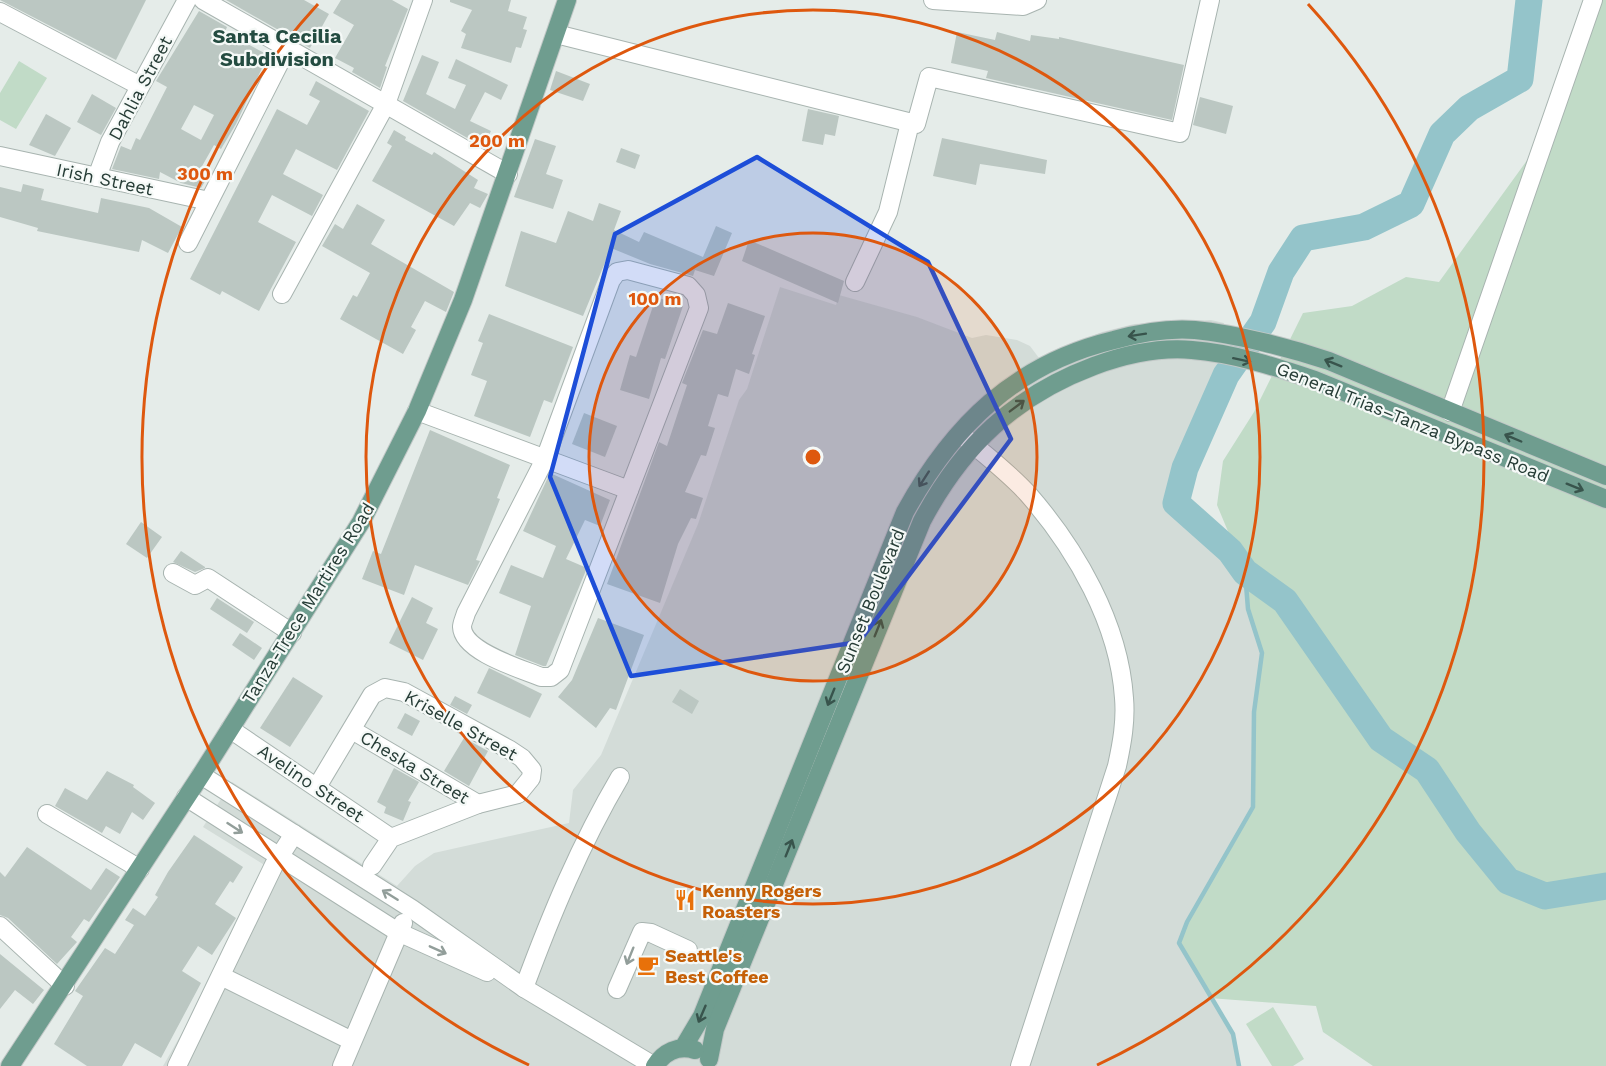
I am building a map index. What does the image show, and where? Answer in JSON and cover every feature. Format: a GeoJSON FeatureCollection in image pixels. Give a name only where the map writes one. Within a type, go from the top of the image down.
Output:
{"type":"FeatureCollection","features":[{"type":"Feature","properties":{"kind":"main road","name":"Tanza-Trece Martires Road"},"geometry":{"type":"LineString","coordinates":[[10,1066],[201,775],[361,522],[417,411],[463,300],[567,0]]}},
{"type":"Feature","properties":{"kind":"main road","name":"Sunset Boulevard"},"geometry":{"type":"LineString","coordinates":[[683,1048],[702,1016],[906,512],[940,454],[958,432],[1008,387],[1034,371],[1083,349],[1134,334],[1195,330],[1222,335]]}},
{"type":"Feature","properties":{"kind":"main road","name":"General Trias–Tanza Bypass Road"},"geometry":{"type":"LineString","coordinates":[[1222,335],[1271,344],[1329,362],[1606,476]]}},
{"type":"Feature","properties":{"kind":"main road","name":"Sunset Boulevard"},"geometry":{"type":"LineString","coordinates":[[711,1062],[715,1029],[922,521],[956,466],[1020,403],[1071,375],[1135,354],[1191,350],[1218,354]]}},
{"type":"Feature","properties":{"kind":"main road","name":"General Trias–Tanza Bypass Road"},"geometry":{"type":"LineString","coordinates":[[1218,354],[1267,365],[1339,389],[1606,500]]}},
{"type":"Feature","properties":{"kind":"main road"},"geometry":{"type":"LineString","coordinates":[[655,1066],[666,1053],[683,1048],[697,1050],[711,1062]]}},
{"type":"Feature","properties":{"kind":"street","name":"Dahlia Street"},"geometry":{"type":"LineString","coordinates":[[97,177],[110,142],[187,0]]}},
{"type":"Feature","properties":{"kind":"street"},"geometry":{"type":"LineString","coordinates":[[203,0],[508,174]]}},
{"type":"Feature","properties":{"kind":"street"},"geometry":{"type":"LineString","coordinates":[[282,294],[386,104],[423,0]]}},
{"type":"Feature","properties":{"kind":"street"},"geometry":{"type":"LineString","coordinates":[[933,0],[1023,6],[1037,0]]}},
{"type":"Feature","properties":{"kind":"street"},"geometry":{"type":"LineString","coordinates":[[556,34],[916,124],[929,77],[1180,133],[1210,0]]}},
{"type":"Feature","properties":{"kind":"street"},"geometry":{"type":"LineString","coordinates":[[1450,412],[1593,0]]}},
{"type":"Feature","properties":{"kind":"street"},"geometry":{"type":"LineString","coordinates":[[0,12],[140,86]]}},
{"type":"Feature","properties":{"kind":"street"},"geometry":{"type":"LineString","coordinates":[[188,243],[287,48]]}},
{"type":"Feature","properties":{"kind":"street"},"geometry":{"type":"LineString","coordinates":[[855,282],[888,212],[910,123]]}},
{"type":"Feature","properties":{"kind":"street","name":"Irish Street"},"geometry":{"type":"LineString","coordinates":[[0,156],[209,201]]}},
{"type":"Feature","properties":{"kind":"street"},"geometry":{"type":"LineString","coordinates":[[628,270],[688,286],[696,295],[699,308],[629,490],[560,670],[551,677],[541,677],[478,650],[467,640],[462,628],[466,613],[545,459],[611,280],[617,272],[628,270]]}},
{"type":"Feature","properties":{"kind":"street"},"geometry":{"type":"LineString","coordinates":[[417,411],[629,490]]}},
{"type":"Feature","properties":{"kind":"street"},"geometry":{"type":"LineString","coordinates":[[958,432],[1027,492],[1061,537],[1093,591],[1112,637],[1124,697],[1124,720],[1118,766],[1020,1066]]}},
{"type":"Feature","properties":{"kind":"street"},"geometry":{"type":"LineString","coordinates":[[173,573],[195,585],[208,578],[292,633]]}},
{"type":"Feature","properties":{"kind":"street","name":"Kriselle Street"},"geometry":{"type":"LineString","coordinates":[[352,730],[372,695],[385,688],[404,692],[510,750],[532,770],[531,778],[518,794],[478,804]]}},
{"type":"Feature","properties":{"kind":"street","name":"Avelino Street"},"geometry":{"type":"LineString","coordinates":[[230,729],[391,838]]}},
{"type":"Feature","properties":{"kind":"street"},"geometry":{"type":"LineString","coordinates":[[317,787],[352,730]]}},
{"type":"Feature","properties":{"kind":"street","name":"Cheska Street"},"geometry":{"type":"LineString","coordinates":[[352,730],[478,804]]}},
{"type":"Feature","properties":{"kind":"street"},"geometry":{"type":"LineString","coordinates":[[201,775],[412,909],[524,988],[655,1066]]}},
{"type":"Feature","properties":{"kind":"street"},"geometry":{"type":"LineString","coordinates":[[524,988],[562,886],[589,830],[620,777]]}},
{"type":"Feature","properties":{"kind":"street"},"geometry":{"type":"LineString","coordinates":[[186,797],[398,932],[524,988]]}},
{"type":"Feature","properties":{"kind":"street"},"geometry":{"type":"LineString","coordinates":[[372,866],[391,838],[478,804]]}},
{"type":"Feature","properties":{"kind":"street"},"geometry":{"type":"LineString","coordinates":[[47,814],[140,869]]}},
{"type":"Feature","properties":{"kind":"street"},"geometry":{"type":"LineString","coordinates":[[177,1066],[279,857],[294,834]]}},
{"type":"Feature","properties":{"kind":"street"},"geometry":{"type":"LineString","coordinates":[[342,1066],[398,932],[412,909]]}},
{"type":"Feature","properties":{"kind":"street"},"geometry":{"type":"LineString","coordinates":[[0,926],[64,986]]}},
{"type":"Feature","properties":{"kind":"street"},"geometry":{"type":"LineString","coordinates":[[617,989],[642,932],[651,933],[688,950]]}},
{"type":"Feature","properties":{"kind":"street"},"geometry":{"type":"LineString","coordinates":[[221,976],[352,1041]]}},
{"type":"Feature","properties":{"kind":"highlighted area"},"geometry":{"type":"Polygon","coordinates":[[[757,157],[928,262],[1011,439],[859,642],[631,676],[550,477],[615,234],[757,157]]]}},
{"type":"Feature","properties":{"kind":"shaded area"},"geometry":{"type":"Polygon","coordinates":[[[780,287],[836,305],[839,295],[917,317],[972,338],[986,335],[1017,340],[1030,346],[1039,358],[1102,332],[1134,324],[1211,320],[1224,323],[1217,364],[1230,369],[1185,468],[1176,503],[1230,551],[1245,572],[1248,609],[1262,653],[1254,712],[1253,807],[1204,890],[1209,998],[1233,1034],[1239,1066],[163,1066],[210,984],[266,866],[203,827],[232,782],[397,886],[415,866],[434,853],[569,823],[573,790],[601,755],[698,524],[739,400],[747,389],[780,287]]]}},
{"type":"Feature","properties":{"kind":"green space"},"geometry":{"type":"Polygon","coordinates":[[[1592,0],[1606,0],[1606,1066],[1373,1066],[1323,1032],[1316,1006],[1209,998],[1179,943],[1187,922],[1253,807],[1254,712],[1262,653],[1248,609],[1245,572],[1217,505],[1223,461],[1254,412],[1303,313],[1352,306],[1406,277],[1439,282],[1549,130],[1592,0]]]}},
{"type":"Feature","properties":{"kind":"green space"},"geometry":{"type":"Polygon","coordinates":[[[19,61],[47,78],[16,129],[0,120],[0,93],[19,61]]]}},
{"type":"Feature","properties":{"kind":"green space"},"geometry":{"type":"Polygon","coordinates":[[[1273,1007],[1304,1059],[1293,1066],[1272,1066],[1246,1024],[1273,1007]]]}},
{"type":"Feature","properties":{"kind":"building"},"geometry":{"type":"Polygon","coordinates":[[[0,0],[146,0],[116,60],[0,0]]]}},
{"type":"Feature","properties":{"kind":"building"},"geometry":{"type":"Polygon","coordinates":[[[226,0],[304,0],[329,14],[310,48],[226,0]]]}},
{"type":"Feature","properties":{"kind":"building"},"geometry":{"type":"Polygon","coordinates":[[[341,0],[392,0],[408,9],[385,66],[387,67],[380,88],[352,72],[354,68],[335,58],[354,25],[333,13],[341,0]]]}},
{"type":"Feature","properties":{"kind":"building"},"geometry":{"type":"Polygon","coordinates":[[[450,0],[511,0],[508,11],[527,17],[523,29],[527,30],[521,48],[516,47],[511,63],[461,48],[466,34],[461,31],[472,10],[450,2],[450,0]]]}},
{"type":"Feature","properties":{"kind":"building"},"geometry":{"type":"Polygon","coordinates":[[[199,11],[227,27],[225,32],[268,55],[236,124],[221,149],[214,145],[201,168],[210,173],[201,188],[181,183],[160,172],[159,179],[112,169],[121,146],[131,150],[136,138],[140,140],[167,87],[156,81],[199,11]],[[194,105],[181,129],[201,140],[214,115],[194,105]]]}},
{"type":"Feature","properties":{"kind":"building"},"geometry":{"type":"Polygon","coordinates":[[[957,32],[995,40],[997,32],[1030,41],[1031,35],[1059,39],[1059,37],[1184,65],[1172,120],[986,78],[988,71],[951,63],[957,32]]]}},
{"type":"Feature","properties":{"kind":"building"},"geometry":{"type":"Polygon","coordinates":[[[422,55],[439,62],[426,94],[455,109],[466,85],[448,78],[456,59],[508,85],[501,100],[485,92],[470,121],[491,131],[483,147],[403,101],[422,55]]]}},
{"type":"Feature","properties":{"kind":"building"},"geometry":{"type":"Polygon","coordinates":[[[556,71],[590,84],[583,101],[550,90],[556,71]]]}},
{"type":"Feature","properties":{"kind":"building"},"geometry":{"type":"Polygon","coordinates":[[[316,81],[369,111],[337,170],[296,149],[283,174],[323,195],[312,216],[272,195],[258,222],[296,242],[259,311],[222,291],[220,295],[190,279],[277,109],[307,125],[320,101],[309,95],[316,81]]]}},
{"type":"Feature","properties":{"kind":"building"},"geometry":{"type":"Polygon","coordinates":[[[92,94],[116,108],[101,135],[77,122],[92,94]]]}},
{"type":"Feature","properties":{"kind":"building"},"geometry":{"type":"Polygon","coordinates":[[[1200,97],[1233,106],[1226,134],[1193,125],[1200,97]]]}},
{"type":"Feature","properties":{"kind":"building"},"geometry":{"type":"Polygon","coordinates":[[[808,109],[839,116],[835,136],[825,134],[823,145],[802,141],[808,109]]]}},
{"type":"Feature","properties":{"kind":"building"},"geometry":{"type":"Polygon","coordinates":[[[46,114],[71,128],[55,156],[29,145],[46,114]]]}},
{"type":"Feature","properties":{"kind":"building"},"geometry":{"type":"Polygon","coordinates":[[[394,130],[406,137],[405,140],[432,155],[434,152],[478,180],[474,188],[488,194],[480,208],[470,203],[454,226],[372,181],[392,146],[387,143],[394,130]]]}},
{"type":"Feature","properties":{"kind":"building"},"geometry":{"type":"Polygon","coordinates":[[[942,138],[1047,160],[1045,174],[980,164],[976,185],[933,176],[942,138]]]}},
{"type":"Feature","properties":{"kind":"building"},"geometry":{"type":"Polygon","coordinates":[[[535,139],[556,146],[546,174],[563,180],[553,209],[514,197],[535,139]]]}},
{"type":"Feature","properties":{"kind":"building"},"geometry":{"type":"Polygon","coordinates":[[[621,148],[640,155],[635,169],[616,162],[621,148]]]}},
{"type":"Feature","properties":{"kind":"building"},"geometry":{"type":"Polygon","coordinates":[[[23,184],[44,189],[41,200],[98,213],[101,198],[149,208],[182,227],[168,253],[142,240],[139,252],[37,231],[38,228],[0,217],[0,187],[21,192],[23,184]]]}},
{"type":"Feature","properties":{"kind":"building"},"geometry":{"type":"Polygon","coordinates":[[[599,203],[621,211],[614,230],[639,242],[644,232],[703,257],[716,226],[732,233],[714,276],[695,270],[693,276],[650,264],[611,248],[583,316],[505,286],[521,231],[556,243],[568,211],[593,221],[599,203]]]}},
{"type":"Feature","properties":{"kind":"building"},"geometry":{"type":"Polygon","coordinates":[[[357,204],[385,220],[371,244],[454,292],[446,312],[425,301],[411,327],[416,330],[403,354],[340,319],[353,295],[357,297],[370,273],[322,246],[335,224],[343,229],[357,204]]]}},
{"type":"Feature","properties":{"kind":"building"},"geometry":{"type":"Polygon","coordinates":[[[749,240],[844,281],[838,303],[742,261],[749,240]]]}},
{"type":"Feature","properties":{"kind":"building"},"geometry":{"type":"Polygon","coordinates":[[[656,297],[683,306],[665,359],[661,358],[649,399],[620,390],[630,355],[636,357],[656,297]]]}},
{"type":"Feature","properties":{"kind":"building"},"geometry":{"type":"Polygon","coordinates":[[[728,303],[765,316],[752,354],[755,355],[749,374],[736,369],[728,397],[718,394],[708,426],[715,428],[706,456],[701,455],[685,492],[703,498],[696,519],[691,518],[678,544],[660,603],[607,584],[659,442],[667,446],[687,385],[682,383],[703,330],[717,334],[728,303]]]}},
{"type":"Feature","properties":{"kind":"building"},"geometry":{"type":"Polygon","coordinates":[[[489,314],[573,347],[552,403],[544,400],[530,437],[474,416],[487,381],[471,375],[483,343],[478,341],[489,314]]]}},
{"type":"Feature","properties":{"kind":"building"},"geometry":{"type":"Polygon","coordinates":[[[584,413],[617,426],[605,457],[572,444],[584,413]]]}},
{"type":"Feature","properties":{"kind":"building"},"geometry":{"type":"Polygon","coordinates":[[[430,430],[510,465],[497,498],[500,499],[476,560],[480,561],[468,585],[415,565],[404,595],[362,579],[373,551],[381,554],[430,430]]]}},
{"type":"Feature","properties":{"kind":"building"},"geometry":{"type":"Polygon","coordinates":[[[550,473],[610,500],[600,526],[585,520],[566,559],[587,568],[546,666],[543,666],[515,655],[531,606],[499,593],[511,565],[543,578],[556,546],[523,531],[550,473]]]}},
{"type":"Feature","properties":{"kind":"building"},"geometry":{"type":"Polygon","coordinates":[[[141,522],[162,537],[147,558],[126,544],[141,522]]]}},
{"type":"Feature","properties":{"kind":"building"},"geometry":{"type":"Polygon","coordinates":[[[181,551],[205,568],[195,572],[173,562],[181,551]]]}},
{"type":"Feature","properties":{"kind":"building"},"geometry":{"type":"Polygon","coordinates":[[[412,597],[433,608],[426,623],[438,629],[423,660],[389,643],[412,597]]]}},
{"type":"Feature","properties":{"kind":"building"},"geometry":{"type":"Polygon","coordinates":[[[217,598],[254,622],[247,633],[210,609],[217,598]]]}},
{"type":"Feature","properties":{"kind":"building"},"geometry":{"type":"Polygon","coordinates":[[[598,618],[644,635],[616,710],[610,708],[596,728],[558,697],[572,680],[598,618]]]}},
{"type":"Feature","properties":{"kind":"building"},"geometry":{"type":"Polygon","coordinates":[[[240,633],[262,648],[254,660],[232,645],[240,633]]]}},
{"type":"Feature","properties":{"kind":"building"},"geometry":{"type":"Polygon","coordinates":[[[489,668],[542,694],[530,718],[477,693],[489,668]]]}},
{"type":"Feature","properties":{"kind":"building"},"geometry":{"type":"Polygon","coordinates":[[[293,677],[323,696],[290,747],[260,728],[293,677]]]}},
{"type":"Feature","properties":{"kind":"building"},"geometry":{"type":"Polygon","coordinates":[[[680,689],[699,701],[692,714],[672,702],[680,689]]]}},
{"type":"Feature","properties":{"kind":"building"},"geometry":{"type":"Polygon","coordinates":[[[455,696],[472,705],[467,714],[450,705],[455,696]]]}},
{"type":"Feature","properties":{"kind":"building"},"geometry":{"type":"Polygon","coordinates":[[[405,713],[420,721],[412,736],[397,728],[405,713]]]}},
{"type":"Feature","properties":{"kind":"building"},"geometry":{"type":"Polygon","coordinates":[[[464,738],[488,751],[469,786],[444,771],[464,738]]]}},
{"type":"Feature","properties":{"kind":"building"},"geometry":{"type":"Polygon","coordinates":[[[394,768],[419,782],[408,801],[411,802],[403,821],[384,813],[386,807],[377,802],[394,768]]]}},
{"type":"Feature","properties":{"kind":"building"},"geometry":{"type":"Polygon","coordinates":[[[107,771],[134,785],[133,787],[155,803],[143,820],[132,812],[120,834],[106,826],[102,833],[55,806],[65,788],[87,800],[107,771]]]}},
{"type":"Feature","properties":{"kind":"building"},"geometry":{"type":"Polygon","coordinates":[[[194,835],[243,867],[233,883],[230,881],[215,904],[236,918],[212,955],[198,946],[182,971],[201,983],[161,1058],[135,1043],[122,1066],[87,1066],[54,1044],[83,996],[75,991],[105,948],[115,954],[134,925],[125,920],[133,908],[145,916],[158,897],[155,895],[168,872],[194,835]]]}},
{"type":"Feature","properties":{"kind":"building"},"geometry":{"type":"Polygon","coordinates":[[[27,847],[91,890],[106,868],[120,877],[89,922],[84,919],[71,937],[77,942],[57,964],[8,918],[0,915],[0,872],[5,877],[27,847]]]}},
{"type":"Feature","properties":{"kind":"building"},"geometry":{"type":"Polygon","coordinates":[[[0,954],[44,990],[33,1004],[15,990],[0,1009],[0,954]]]}},
{"type":"Feature","properties":{"kind":"waterway"},"geometry":{"type":"LineString","coordinates":[[1529,0],[1520,79],[1469,108],[1442,134],[1411,204],[1364,227],[1303,238],[1281,272],[1263,322],[1226,375],[1185,468],[1176,503],[1230,551],[1245,572],[1285,601],[1381,739],[1427,770],[1468,832],[1508,881],[1545,896],[1606,886]]}},
{"type":"Feature","properties":{"kind":"waterway"},"geometry":{"type":"LineString","coordinates":[[1239,1066],[1233,1034],[1179,943],[1187,922],[1253,807],[1254,712],[1262,653],[1248,609],[1245,572]]}},
{"type":"Feature","properties":{"kind":"place","name":"Kenny Rogers Roasters"},"geometry":{"type":"Point","coordinates":[685,900]}},
{"type":"Feature","properties":{"kind":"place","name":"Seattle's Best Coffee"},"geometry":{"type":"Point","coordinates":[648,965]}},
{"type":"Feature","properties":{"kind":"district","name":"Santa Cecilia Subdivision"},"geometry":{"type":"Point","coordinates":[277,48]}}]}
